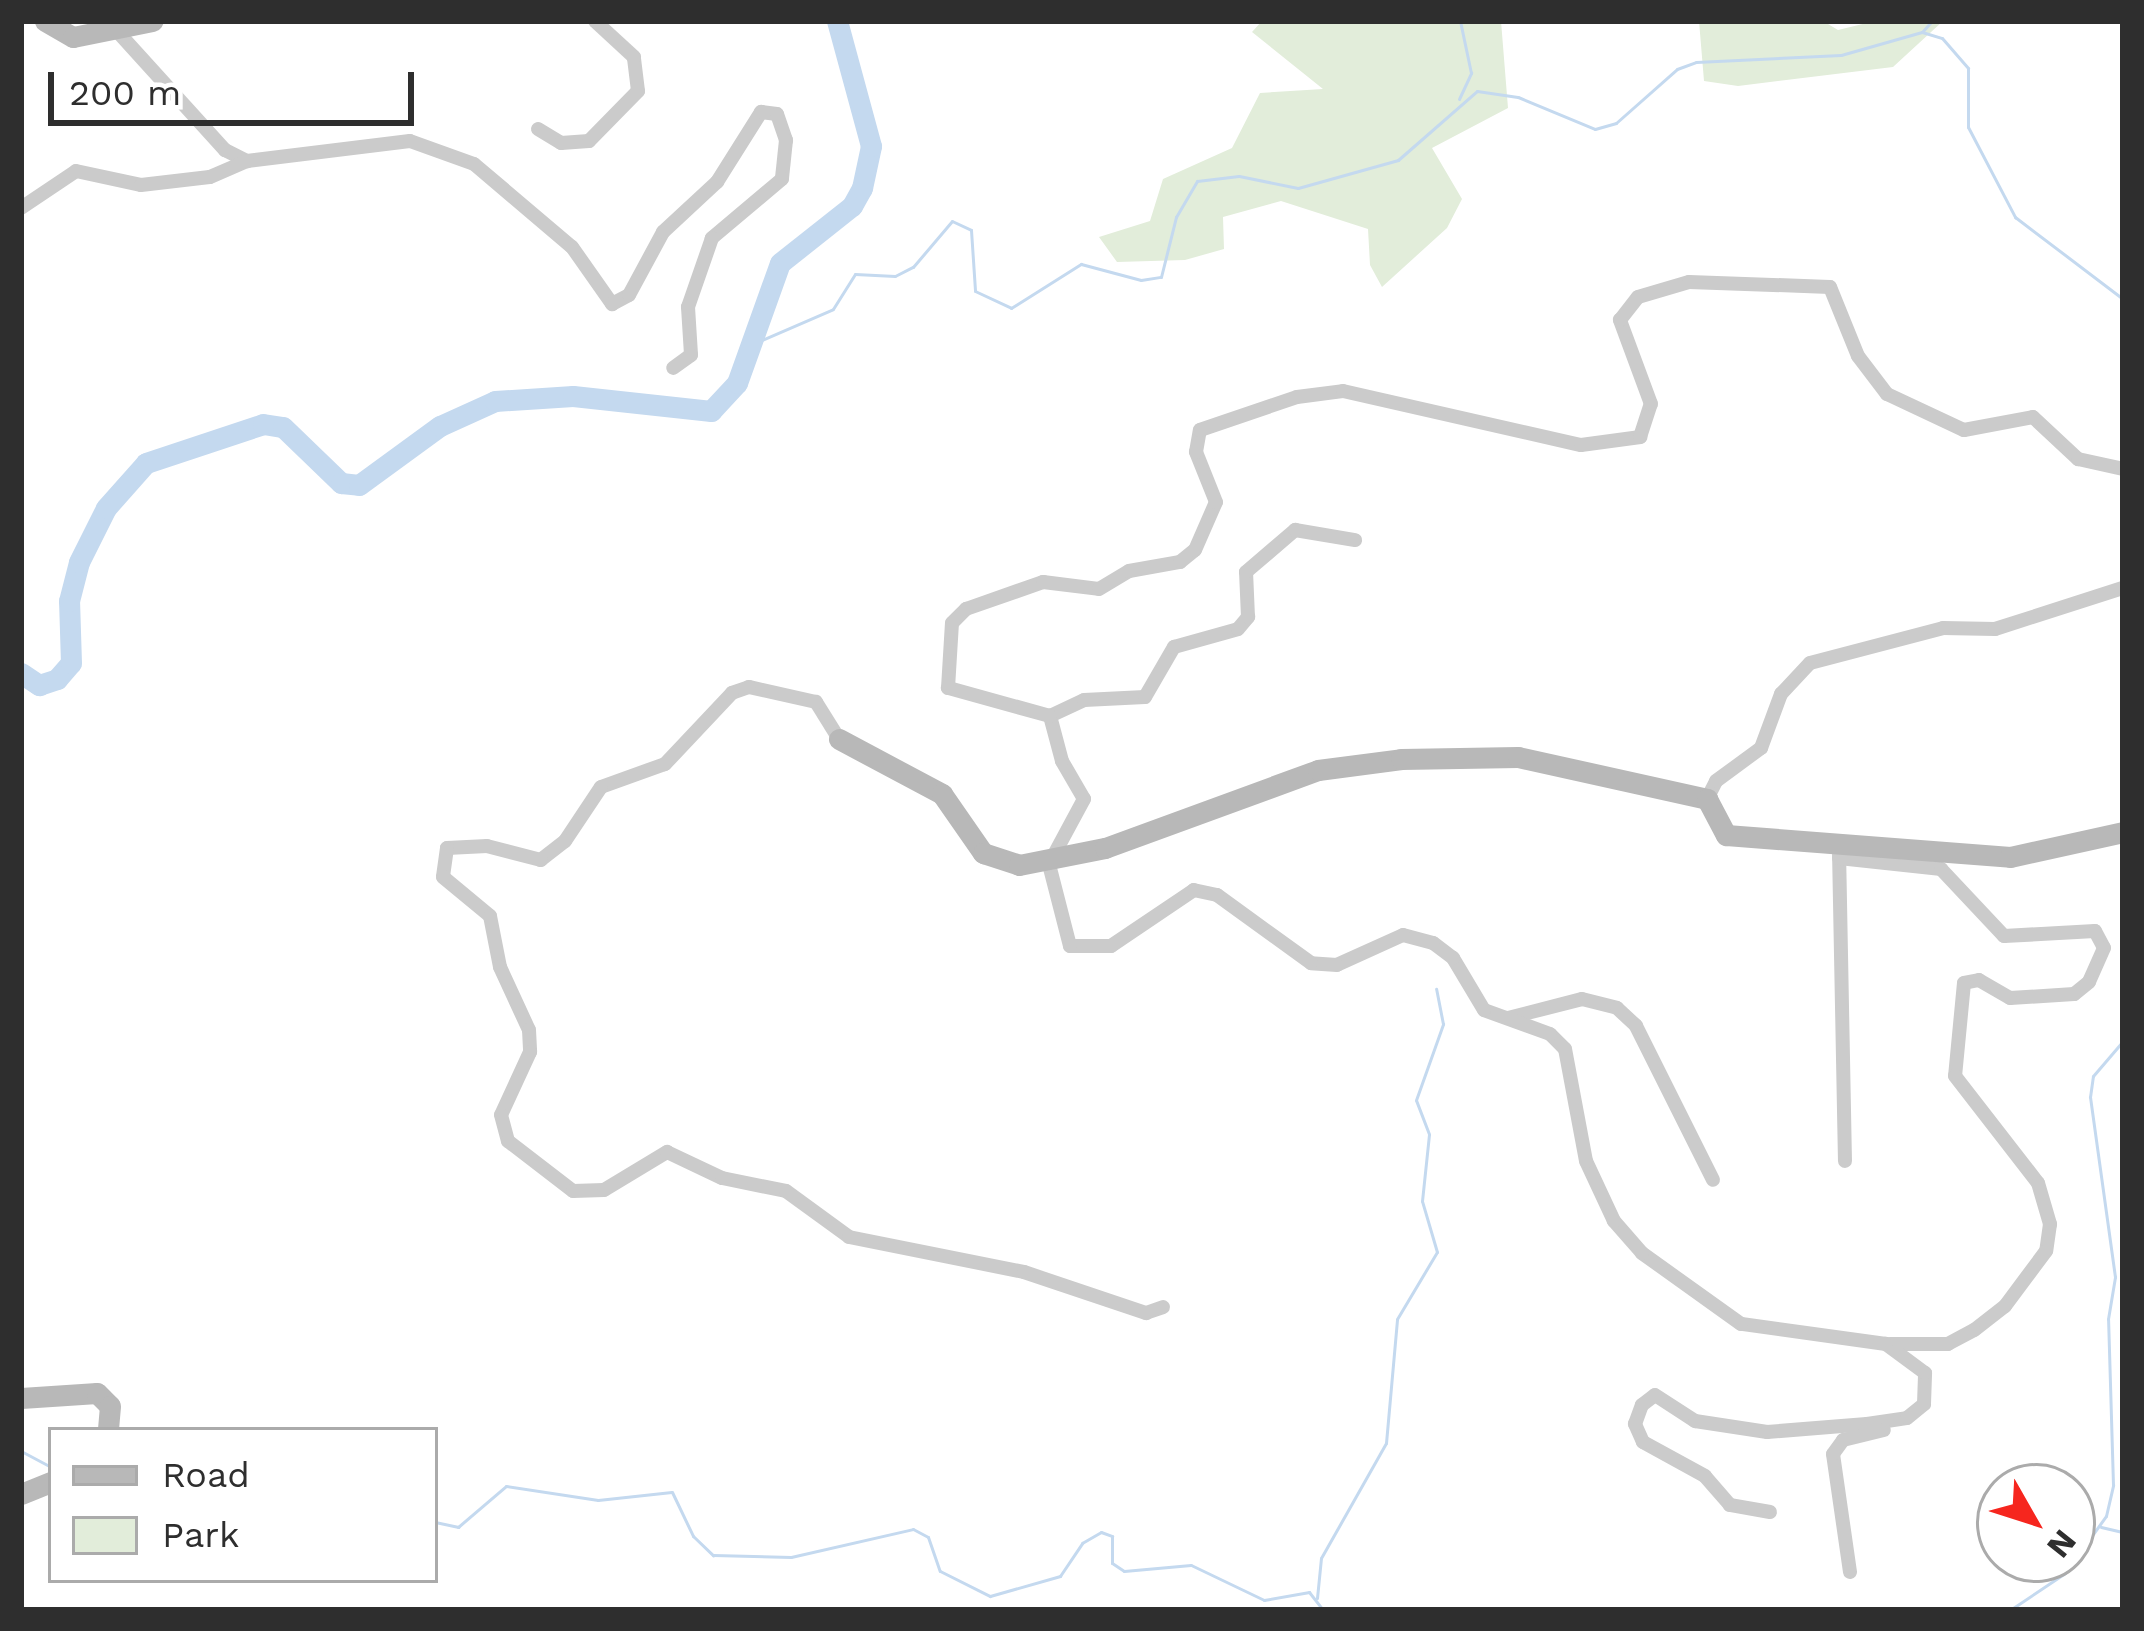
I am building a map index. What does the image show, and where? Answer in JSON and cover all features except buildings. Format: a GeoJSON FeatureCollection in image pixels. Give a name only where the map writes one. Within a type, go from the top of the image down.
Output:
{"type":"FeatureCollection","features":[{"type":"Feature","properties":{"kind":"street"},"geometry":{"type":"LineString","coordinates":[[45,21],[66,37],[118,31],[152,21]]}},
{"type":"Feature","properties":{"kind":"street"},"geometry":{"type":"LineString","coordinates":[[538,129],[561,142],[589,141],[638,92],[634,57],[595,21]]}},
{"type":"Feature","properties":{"kind":"street"},"geometry":{"type":"LineString","coordinates":[[118,31],[225,150],[248,161]]}},
{"type":"Feature","properties":{"kind":"street"},"geometry":{"type":"LineString","coordinates":[[21,208],[76,170],[141,185],[210,177],[248,161],[421,142],[475,164],[572,247],[605,300],[620,303],[653,245],[717,182],[749,127],[770,110],[785,123],[782,179],[712,238],[688,307],[691,355],[673,368]]}},
{"type":"Feature","properties":{"kind":"street"},"geometry":{"type":"LineString","coordinates":[[1355,540],[1295,530],[1246,572],[1248,617],[1238,629],[1174,647],[1145,697],[1084,700],[1050,716],[952,692],[952,623],[966,609],[1043,581],[1100,589],[1129,571],[1189,556],[1216,502],[1196,452],[1200,430],[1297,397],[1343,391],[1401,409],[1451,410],[1552,441],[1624,442],[1652,418],[1620,320],[1638,297],[1672,285],[1830,287],[1858,356],[1887,394],[1964,430],[2032,417],[2078,459],[2123,469]]}},
{"type":"Feature","properties":{"kind":"street"},"geometry":{"type":"LineString","coordinates":[[1708,799],[1716,781],[1761,748],[1781,694],[1810,662],[1943,628],[1995,629],[2123,588]]}},
{"type":"Feature","properties":{"kind":"street"},"geometry":{"type":"LineString","coordinates":[[1163,1306],[1146,1312],[1024,1272],[849,1238],[786,1191],[722,1178],[667,1153],[604,1190],[573,1191],[508,1141],[501,1115],[530,1052],[529,1030],[500,968],[490,916],[443,877],[447,848],[487,846],[541,860],[565,841],[602,787],[664,764],[732,693],[749,687],[816,703],[839,739],[942,794],[983,853],[1018,866],[1049,864],[1318,770],[1402,759],[1519,757],[1708,799]]}},
{"type":"Feature","properties":{"kind":"street"},"geometry":{"type":"LineString","coordinates":[[1050,716],[1085,804],[1049,864],[1061,934],[1082,951],[1111,946],[1205,890],[1311,963],[1336,965],[1403,935],[1433,943],[1453,958],[1484,1010],[1550,1034],[1565,1049],[1586,1161],[1615,1221],[1642,1253],[1741,1324],[1886,1345],[1948,1344],[1974,1330],[2021,1289],[2045,1252],[2050,1224],[2038,1183],[1955,1076],[1964,982],[1979,980],[2011,998],[2074,994],[2089,982],[2104,948],[2095,932],[2004,936],[1941,868],[1726,835],[1708,799]]}},
{"type":"Feature","properties":{"kind":"street"},"geometry":{"type":"LineString","coordinates":[[1839,849],[2010,857],[2123,832]]}},
{"type":"Feature","properties":{"kind":"street"},"geometry":{"type":"LineString","coordinates":[[1839,849],[1846,1161]]}},
{"type":"Feature","properties":{"kind":"street"},"geometry":{"type":"LineString","coordinates":[[1503,1019],[1582,999],[1617,1008],[1636,1026],[1713,1180]]}},
{"type":"Feature","properties":{"kind":"street"},"geometry":{"type":"LineString","coordinates":[[1850,1571],[1833,1454],[1843,1441],[1904,1424],[1918,1410],[1928,1378],[1886,1345]]}},
{"type":"Feature","properties":{"kind":"street"},"geometry":{"type":"LineString","coordinates":[[21,1398],[97,1393],[110,1406],[108,1427]]}},
{"type":"Feature","properties":{"kind":"street"},"geometry":{"type":"LineString","coordinates":[[1770,1512],[1730,1505],[1705,1476],[1643,1442],[1635,1424],[1642,1405],[1655,1394],[1694,1421],[1780,1433],[1890,1421],[1918,1410]]}},
{"type":"Feature","properties":{"kind":"green space"},"geometry":{"type":"Polygon","coordinates":[[[1262,21],[1501,21],[1508,108],[1432,148],[1462,199],[1447,228],[1382,287],[1370,265],[1368,229],[1281,201],[1223,217],[1224,249],[1185,260],[1117,262],[1099,237],[1150,221],[1163,179],[1232,148],[1260,93],[1323,89],[1252,32],[1262,21]]]}},
{"type":"Feature","properties":{"kind":"green space"},"geometry":{"type":"Polygon","coordinates":[[[1699,21],[1823,21],[1838,30],[1875,21],[1943,21],[1893,67],[1738,86],[1704,81],[1699,21]]]}},
{"type":"Feature","properties":{"kind":"waterway"},"geometry":{"type":"LineString","coordinates":[[21,673],[39,685],[57,679],[71,663],[69,601],[79,562],[106,508],[146,463],[263,424],[283,427],[341,483],[359,485],[440,426],[495,401],[573,396],[711,411],[737,383],[780,263],[852,206],[862,188],[871,146],[837,21]]}},
{"type":"Feature","properties":{"kind":"waterway"},"geometry":{"type":"LineString","coordinates":[[1459,99],[1471,73],[1460,21]]}},
{"type":"Feature","properties":{"kind":"waterway"},"geometry":{"type":"LineString","coordinates":[[1922,32],[1932,21]]}},
{"type":"Feature","properties":{"kind":"waterway"},"geometry":{"type":"LineString","coordinates":[[750,345],[833,309],[855,274],[895,276],[913,267],[952,221],[971,230],[975,291],[1011,308],[1081,264],[1141,280],[1161,277],[1176,217],[1197,181],[1239,176],[1298,188],[1398,160],[1477,91],[1518,97],[1595,129],[1616,123],[1677,69],[1696,62],[1841,55],[1922,32],[1942,38],[1968,68],[1968,127],[2015,217],[2123,299]]}},
{"type":"Feature","properties":{"kind":"waterway"},"geometry":{"type":"LineString","coordinates":[[1317,1598],[1321,1558],[1386,1443],[1397,1319],[1437,1252],[1422,1201],[1429,1134],[1416,1100],[1443,1024],[1436,989]]}},
{"type":"Feature","properties":{"kind":"waterway"},"geometry":{"type":"LineString","coordinates":[[2010,1610],[2065,1573],[2106,1516],[2113,1485],[2108,1319],[2115,1277],[2090,1097],[2093,1076],[2123,1041]]}},
{"type":"Feature","properties":{"kind":"waterway"},"geometry":{"type":"LineString","coordinates":[[21,1451],[48,1465]]}},
{"type":"Feature","properties":{"kind":"waterway"},"geometry":{"type":"LineString","coordinates":[[438,1523],[458,1527],[506,1486],[598,1500],[672,1492],[693,1536],[713,1555],[791,1557],[913,1529],[928,1537],[940,1571],[990,1596],[1060,1576],[1082,1543],[1101,1532],[1112,1536],[1112,1563],[1124,1571],[1191,1565],[1264,1600],[1309,1592],[1323,1610]]}},
{"type":"Feature","properties":{"kind":"waterway"},"geometry":{"type":"LineString","coordinates":[[2101,1527],[2123,1532]]}}]}
